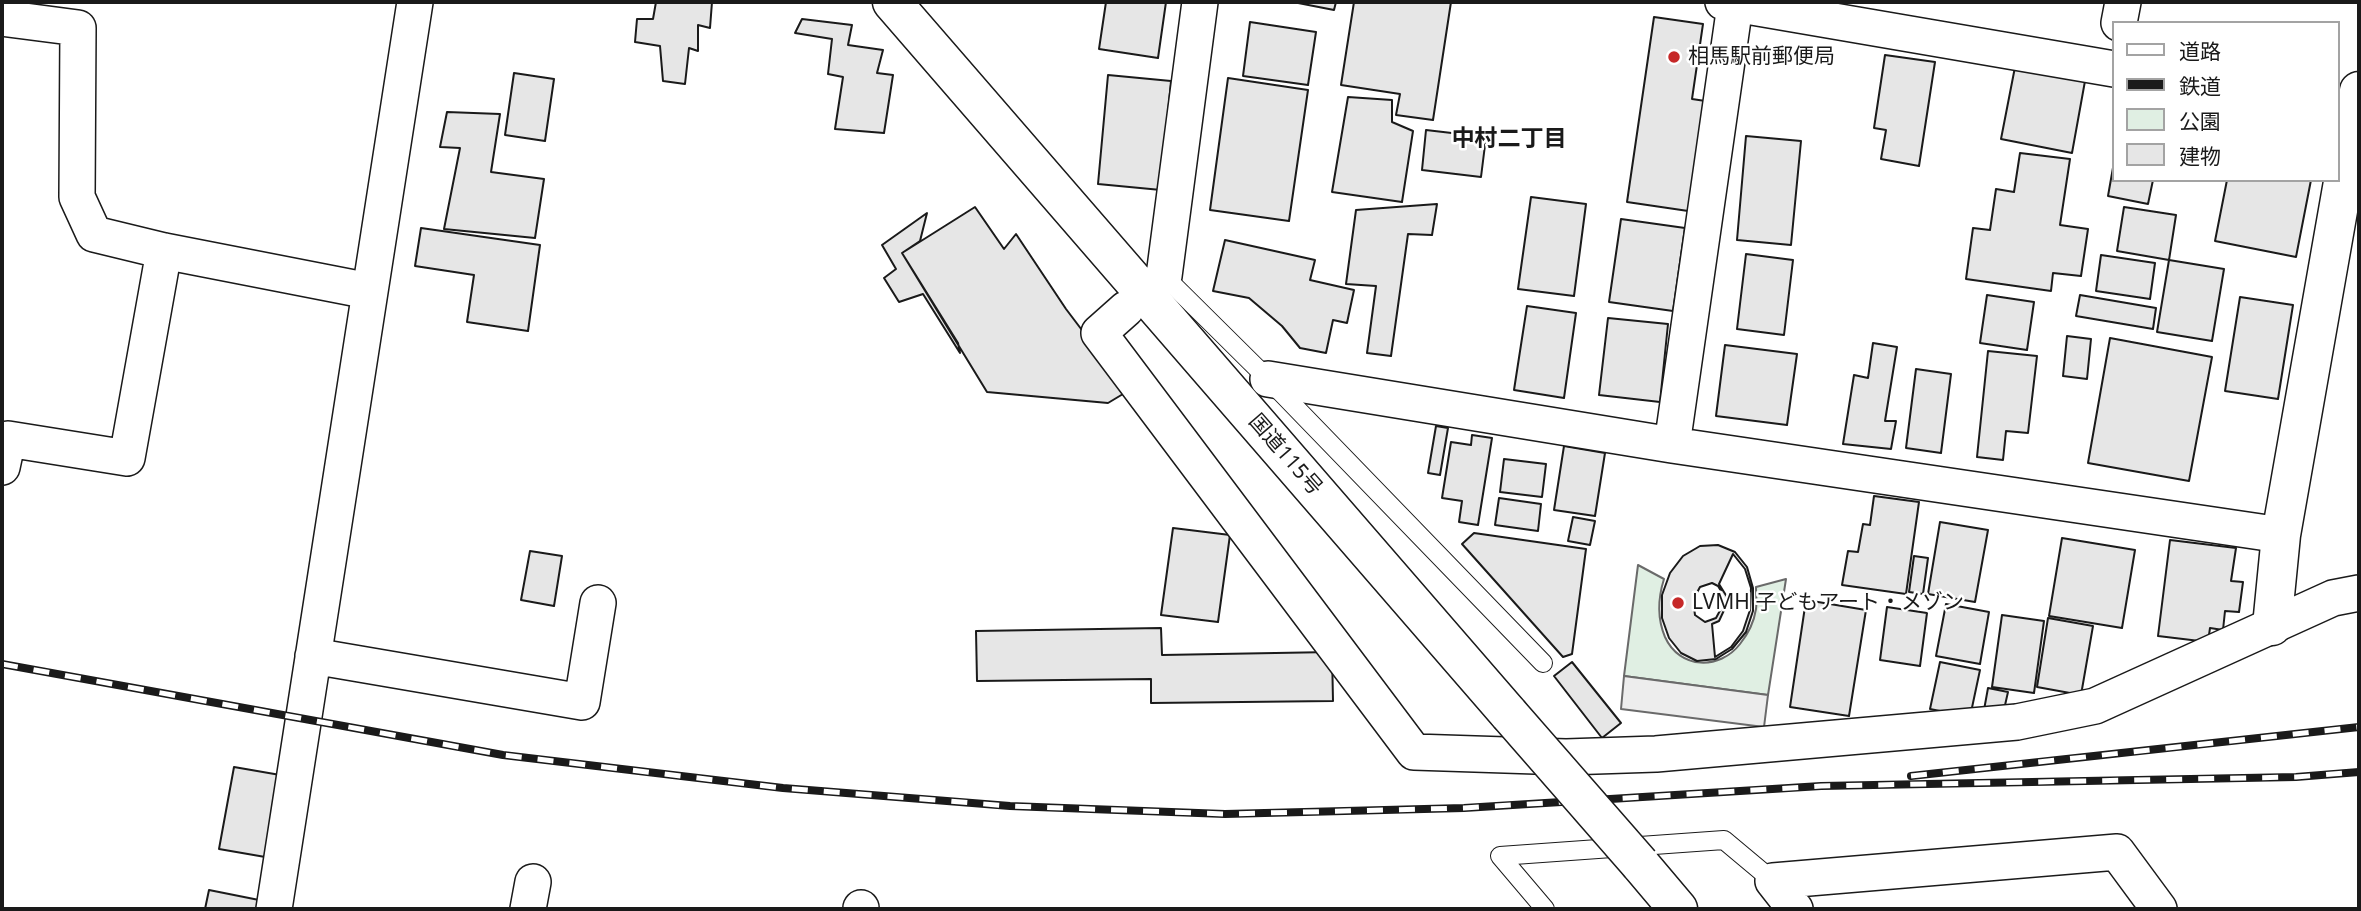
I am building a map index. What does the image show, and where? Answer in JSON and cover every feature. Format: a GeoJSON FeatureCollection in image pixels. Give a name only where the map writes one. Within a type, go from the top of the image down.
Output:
{"type":"FeatureCollection","features":[{"type":"Feature","properties":{"kind":"main road","name":"国道115号"},"geometry":{"type":"LineString","coordinates":[[892,2],[1678,909]]}},
{"type":"Feature","properties":{"kind":"main road"},"geometry":{"type":"LineString","coordinates":[[2272,626],[2281,536],[2353,116]]}},
{"type":"Feature","properties":{"kind":"street"},"geometry":{"type":"LineString","coordinates":[[274,909],[415,2]]}},
{"type":"Feature","properties":{"kind":"street"},"geometry":{"type":"LineString","coordinates":[[1159,280],[1200,2]]}},
{"type":"Feature","properties":{"kind":"street"},"geometry":{"type":"LineString","coordinates":[[2119,21],[2123,2]]}},
{"type":"Feature","properties":{"kind":"street"},"geometry":{"type":"LineString","coordinates":[[1672,446],[1738,4],[2112,63]]}},
{"type":"Feature","properties":{"kind":"street"},"geometry":{"type":"LineString","coordinates":[[2,18],[78,27],[77,197],[94,234],[164,251],[369,291]]}},
{"type":"Feature","properties":{"kind":"street"},"geometry":{"type":"LineString","coordinates":[[2,467],[8,439],[127,458],[164,251]]}},
{"type":"Feature","properties":{"kind":"street"},"geometry":{"type":"LineString","coordinates":[[1126,309],[1100,333],[1414,752],[1566,757],[1656,754],[2017,722],[2095,706],[2333,598],[2359,593]]}},
{"type":"Feature","properties":{"kind":"street"},"geometry":{"type":"LineString","coordinates":[[1268,379],[1672,446],[2281,536]]}},
{"type":"Feature","properties":{"kind":"street"},"geometry":{"type":"LineString","coordinates":[[313,656],[582,702],[598,603]]}},
{"type":"Feature","properties":{"kind":"street"},"geometry":{"type":"LineString","coordinates":[[1773,881],[2117,852],[2160,909]]}},
{"type":"Feature","properties":{"kind":"street"},"geometry":{"type":"LineString","coordinates":[[1773,881],[1795,909]]}},
{"type":"Feature","properties":{"kind":"lane"},"geometry":{"type":"LineString","coordinates":[[1159,280],[1268,379],[1543,663]]}},
{"type":"Feature","properties":{"kind":"lane"},"geometry":{"type":"LineString","coordinates":[[1545,909],[1500,856],[1724,840],[1773,881]]}},
{"type":"Feature","properties":{"kind":"green space"},"geometry":{"type":"Polygon","coordinates":[[[1638,565],[1664,579],[1660,615],[1662,630],[1672,648],[1680,656],[1701,663],[1722,659],[1732,653],[1743,640],[1755,614],[1756,587],[1786,579],[1768,695],[1624,676],[1638,565]]]}},
{"type":"Feature","properties":{"kind":"shaded area"},"geometry":{"type":"Polygon","coordinates":[[[1624,676],[1768,695],[1764,727],[1621,709],[1624,676]]]}},
{"type":"Feature","properties":{"kind":"building"},"geometry":{"type":"Polygon","coordinates":[[[656,2],[712,2],[710,28],[698,25],[698,51],[689,48],[685,84],[663,81],[660,46],[635,42],[637,19],[653,19],[656,2]]]}},
{"type":"Feature","properties":{"kind":"building"},"geometry":{"type":"Polygon","coordinates":[[[1106,2],[1166,2],[1158,58],[1099,49],[1106,2]]]}},
{"type":"Feature","properties":{"kind":"building"},"geometry":{"type":"Polygon","coordinates":[[[1293,2],[1336,2],[1334,10],[1293,2]]]}},
{"type":"Feature","properties":{"kind":"building"},"geometry":{"type":"Polygon","coordinates":[[[1354,2],[1451,2],[1433,120],[1396,115],[1400,94],[1341,85],[1354,2]]]}},
{"type":"Feature","properties":{"kind":"building"},"geometry":{"type":"Polygon","coordinates":[[[1654,17],[1703,24],[1692,99],[1712,102],[1695,212],[1627,202],[1654,17]]]}},
{"type":"Feature","properties":{"kind":"building"},"geometry":{"type":"Polygon","coordinates":[[[802,19],[852,25],[848,45],[883,50],[877,73],[893,75],[884,133],[835,129],[843,77],[828,74],[832,39],[795,33],[802,19]]]}},
{"type":"Feature","properties":{"kind":"building"},"geometry":{"type":"Polygon","coordinates":[[[1250,22],[1316,32],[1308,85],[1243,76],[1250,22]]]}},
{"type":"Feature","properties":{"kind":"building"},"geometry":{"type":"Polygon","coordinates":[[[1885,55],[1935,62],[1919,166],[1881,159],[1886,130],[1874,128],[1885,55]]]}},
{"type":"Feature","properties":{"kind":"building"},"geometry":{"type":"Polygon","coordinates":[[[2015,67],[2085,81],[2072,153],[2001,139],[2015,67]]]}},
{"type":"Feature","properties":{"kind":"building"},"geometry":{"type":"Polygon","coordinates":[[[514,73],[554,79],[545,141],[505,135],[514,73]]]}},
{"type":"Feature","properties":{"kind":"building"},"geometry":{"type":"Polygon","coordinates":[[[1108,75],[1171,81],[1161,190],[1098,184],[1108,75]]]}},
{"type":"Feature","properties":{"kind":"building"},"geometry":{"type":"Polygon","coordinates":[[[1228,78],[1308,90],[1289,221],[1210,210],[1228,78]]]}},
{"type":"Feature","properties":{"kind":"building"},"geometry":{"type":"Polygon","coordinates":[[[1348,97],[1392,100],[1392,122],[1413,131],[1402,202],[1332,192],[1348,97]]]}},
{"type":"Feature","properties":{"kind":"building"},"geometry":{"type":"Polygon","coordinates":[[[447,112],[500,114],[491,172],[544,179],[535,238],[444,229],[460,148],[440,147],[447,112]]]}},
{"type":"Feature","properties":{"kind":"building"},"geometry":{"type":"Polygon","coordinates":[[[1426,130],[1486,137],[1481,177],[1422,170],[1426,130]]]}},
{"type":"Feature","properties":{"kind":"building"},"geometry":{"type":"Polygon","coordinates":[[[1746,136],[1801,141],[1791,245],[1737,240],[1746,136]]]}},
{"type":"Feature","properties":{"kind":"building"},"geometry":{"type":"Polygon","coordinates":[[[2020,153],[2070,159],[2060,225],[2088,229],[2081,276],[2053,273],[2051,291],[1966,279],[1973,228],[1990,230],[1996,189],[2014,192],[2020,153]]]}},
{"type":"Feature","properties":{"kind":"building"},"geometry":{"type":"Polygon","coordinates":[[[2112,173],[2112,182],[2153,182],[2148,204],[2108,196],[2112,173]]]}},
{"type":"Feature","properties":{"kind":"building"},"geometry":{"type":"Polygon","coordinates":[[[2227,182],[2311,182],[2296,257],[2215,241],[2227,182]]]}},
{"type":"Feature","properties":{"kind":"building"},"geometry":{"type":"Polygon","coordinates":[[[1531,197],[1586,204],[1574,296],[1518,289],[1531,197]]]}},
{"type":"Feature","properties":{"kind":"building"},"geometry":{"type":"Polygon","coordinates":[[[1437,204],[1432,235],[1408,234],[1391,356],[1367,353],[1376,286],[1346,284],[1356,210],[1437,204]]]}},
{"type":"Feature","properties":{"kind":"building"},"geometry":{"type":"Polygon","coordinates":[[[975,207],[1004,249],[1016,234],[1066,309],[1128,391],[1108,403],[987,392],[902,253],[975,207]]]}},
{"type":"Feature","properties":{"kind":"building"},"geometry":{"type":"Polygon","coordinates":[[[2124,207],[2176,215],[2169,260],[2117,251],[2124,207]]]}},
{"type":"Feature","properties":{"kind":"building"},"geometry":{"type":"Polygon","coordinates":[[[927,213],[920,241],[902,253],[958,343],[960,353],[923,294],[899,302],[884,278],[896,269],[882,245],[927,213]]]}},
{"type":"Feature","properties":{"kind":"building"},"geometry":{"type":"Polygon","coordinates":[[[1621,219],[1685,228],[1673,311],[1609,302],[1621,219]]]}},
{"type":"Feature","properties":{"kind":"building"},"geometry":{"type":"Polygon","coordinates":[[[421,228],[540,245],[528,331],[467,322],[474,275],[415,266],[421,228]]]}},
{"type":"Feature","properties":{"kind":"building"},"geometry":{"type":"Polygon","coordinates":[[[1225,240],[1315,260],[1310,280],[1354,290],[1347,323],[1333,320],[1326,353],[1300,348],[1282,326],[1249,298],[1213,291],[1225,240]]]}},
{"type":"Feature","properties":{"kind":"building"},"geometry":{"type":"Polygon","coordinates":[[[1746,254],[1793,260],[1784,335],[1737,329],[1746,254]]]}},
{"type":"Feature","properties":{"kind":"building"},"geometry":{"type":"Polygon","coordinates":[[[2101,255],[2155,263],[2150,299],[2096,291],[2101,255]]]}},
{"type":"Feature","properties":{"kind":"building"},"geometry":{"type":"Polygon","coordinates":[[[2169,260],[2224,269],[2212,341],[2157,332],[2169,260]]]}},
{"type":"Feature","properties":{"kind":"building"},"geometry":{"type":"Polygon","coordinates":[[[1987,295],[2034,302],[2027,350],[1980,343],[1987,295]]]}},
{"type":"Feature","properties":{"kind":"building"},"geometry":{"type":"Polygon","coordinates":[[[2080,295],[2156,308],[2153,329],[2076,316],[2080,295]]]}},
{"type":"Feature","properties":{"kind":"building"},"geometry":{"type":"Polygon","coordinates":[[[2240,297],[2293,305],[2278,399],[2225,391],[2240,297]]]}},
{"type":"Feature","properties":{"kind":"building"},"geometry":{"type":"Polygon","coordinates":[[[1527,306],[1576,313],[1564,398],[1514,390],[1527,306]]]}},
{"type":"Feature","properties":{"kind":"building"},"geometry":{"type":"Polygon","coordinates":[[[1608,318],[1668,324],[1660,402],[1599,395],[1608,318]]]}},
{"type":"Feature","properties":{"kind":"building"},"geometry":{"type":"Polygon","coordinates":[[[2067,336],[2091,339],[2087,379],[2063,376],[2067,336]]]}},
{"type":"Feature","properties":{"kind":"building"},"geometry":{"type":"Polygon","coordinates":[[[2110,338],[2212,357],[2189,481],[2088,463],[2110,338]]]}},
{"type":"Feature","properties":{"kind":"building"},"geometry":{"type":"Polygon","coordinates":[[[1873,343],[1897,347],[1885,421],[1896,421],[1891,449],[1843,444],[1854,375],[1868,378],[1873,343]]]}},
{"type":"Feature","properties":{"kind":"building"},"geometry":{"type":"Polygon","coordinates":[[[1725,345],[1797,354],[1787,425],[1716,416],[1725,345]]]}},
{"type":"Feature","properties":{"kind":"building"},"geometry":{"type":"Polygon","coordinates":[[[1988,351],[2037,356],[2028,433],[2006,431],[2003,460],[1977,457],[1988,351]]]}},
{"type":"Feature","properties":{"kind":"building"},"geometry":{"type":"Polygon","coordinates":[[[1916,369],[1951,374],[1941,453],[1906,448],[1916,369]]]}},
{"type":"Feature","properties":{"kind":"building"},"geometry":{"type":"Polygon","coordinates":[[[1436,426],[1448,428],[1440,475],[1428,473],[1436,426]]]}},
{"type":"Feature","properties":{"kind":"building"},"geometry":{"type":"Polygon","coordinates":[[[1472,435],[1492,438],[1478,525],[1459,522],[1462,501],[1442,498],[1451,442],[1471,445],[1472,435]]]}},
{"type":"Feature","properties":{"kind":"building"},"geometry":{"type":"Polygon","coordinates":[[[1564,446],[1605,453],[1595,516],[1554,510],[1564,446]]]}},
{"type":"Feature","properties":{"kind":"building"},"geometry":{"type":"Polygon","coordinates":[[[1504,459],[1546,464],[1542,497],[1500,492],[1504,459]]]}},
{"type":"Feature","properties":{"kind":"building"},"geometry":{"type":"Polygon","coordinates":[[[1874,496],[1919,502],[1906,594],[1842,585],[1848,551],[1858,552],[1863,524],[1870,525],[1874,496]]]}},
{"type":"Feature","properties":{"kind":"building"},"geometry":{"type":"Polygon","coordinates":[[[1499,498],[1541,504],[1538,531],[1495,525],[1499,498]]]}},
{"type":"Feature","properties":{"kind":"building"},"geometry":{"type":"Polygon","coordinates":[[[1573,517],[1595,521],[1590,545],[1568,541],[1573,517]]]}},
{"type":"Feature","properties":{"kind":"building"},"geometry":{"type":"Polygon","coordinates":[[[1940,522],[1988,530],[1975,602],[1928,594],[1940,522]]]}},
{"type":"Feature","properties":{"kind":"building"},"geometry":{"type":"Polygon","coordinates":[[[1173,528],[1230,535],[1218,622],[1161,615],[1173,528]]]}},
{"type":"Feature","properties":{"kind":"building"},"geometry":{"type":"Polygon","coordinates":[[[1474,533],[1586,549],[1572,654],[1563,657],[1462,544],[1474,533]]]}},
{"type":"Feature","properties":{"kind":"building"},"geometry":{"type":"Polygon","coordinates":[[[2062,538],[2135,550],[2122,628],[2049,616],[2062,538]]]}},
{"type":"Feature","properties":{"kind":"building"},"geometry":{"type":"Polygon","coordinates":[[[2170,540],[2236,548],[2231,581],[2243,582],[2239,612],[2225,611],[2223,630],[2210,628],[2208,642],[2158,636],[2170,540]]]}},
{"type":"Feature","properties":{"kind":"building","name":"LVMH 子どもアート・メゾン"},"geometry":{"type":"Polygon","coordinates":[[[1718,545],[1735,552],[1747,567],[1753,588],[1753,611],[1746,632],[1732,649],[1716,659],[1697,661],[1681,653],[1669,638],[1662,618],[1662,595],[1670,573],[1683,556],[1700,546],[1718,545]],[[1712,583],[1700,587],[1693,600],[1695,615],[1705,622],[1716,618],[1723,605],[1718,586],[1712,583]]]}},
{"type":"Feature","properties":{"kind":"building"},"geometry":{"type":"Polygon","coordinates":[[[530,551],[562,556],[554,606],[521,600],[530,551]]]}},
{"type":"Feature","properties":{"kind":"building"},"geometry":{"type":"Polygon","coordinates":[[[1733,554],[1745,569],[1751,588],[1750,610],[1743,631],[1731,647],[1715,657],[1712,624],[1719,621],[1726,606],[1727,597],[1719,584],[1733,554]]]}},
{"type":"Feature","properties":{"kind":"building"},"geometry":{"type":"Polygon","coordinates":[[[1914,556],[1928,558],[1923,594],[1909,592],[1914,556]]]}},
{"type":"Feature","properties":{"kind":"building"},"geometry":{"type":"Polygon","coordinates":[[[1806,600],[1866,610],[1849,716],[1790,707],[1806,600]]]}},
{"type":"Feature","properties":{"kind":"building"},"geometry":{"type":"Polygon","coordinates":[[[1946,604],[1989,612],[1980,664],[1936,656],[1946,604]]]}},
{"type":"Feature","properties":{"kind":"building"},"geometry":{"type":"Polygon","coordinates":[[[1887,607],[1927,613],[1920,666],[1880,660],[1887,607]]]}},
{"type":"Feature","properties":{"kind":"building"},"geometry":{"type":"Polygon","coordinates":[[[2002,615],[2044,621],[2034,693],[1992,687],[2002,615]]]}},
{"type":"Feature","properties":{"kind":"building"},"geometry":{"type":"Polygon","coordinates":[[[2048,618],[2093,626],[2081,695],[2037,687],[2048,618]]]}},
{"type":"Feature","properties":{"kind":"building"},"geometry":{"type":"Polygon","coordinates":[[[1161,628],[1162,655],[1332,652],[1333,701],[1151,703],[1151,679],[977,681],[976,631],[1161,628]]]}},
{"type":"Feature","properties":{"kind":"building"},"geometry":{"type":"Polygon","coordinates":[[[1572,662],[1621,723],[1602,738],[1554,676],[1572,662]]]}},
{"type":"Feature","properties":{"kind":"building"},"geometry":{"type":"Polygon","coordinates":[[[1940,662],[1980,670],[1970,717],[1930,709],[1940,662]]]}},
{"type":"Feature","properties":{"kind":"building"},"geometry":{"type":"Polygon","coordinates":[[[1988,688],[2008,692],[2003,714],[1984,710],[1988,688]]]}},
{"type":"Feature","properties":{"kind":"building"},"geometry":{"type":"Polygon","coordinates":[[[234,767],[286,776],[271,858],[219,849],[234,767]]]}},
{"type":"Feature","properties":{"kind":"building"},"geometry":{"type":"Polygon","coordinates":[[[209,890],[264,901],[263,909],[205,909],[209,890]]]}},
{"type":"Feature","properties":{"kind":"railway"},"geometry":{"type":"LineString","coordinates":[[2,664],[503,755],[783,788],[1010,806],[1225,814],[1464,808],[1821,786],[2296,777],[2359,772]]}},
{"type":"Feature","properties":{"kind":"railway"},"geometry":{"type":"LineString","coordinates":[[1911,776],[2359,727]]}},
{"type":"Feature","properties":{"kind":"place","name":"相馬駅前郵便局"},"geometry":{"type":"Point","coordinates":[1674,57]}},
{"type":"Feature","properties":{"kind":"place","name":"LVMH 子どもアート・メゾン"},"geometry":{"type":"Point","coordinates":[1678,603]}},
{"type":"Feature","properties":{"kind":"district","name":"中村二丁目"},"geometry":{"type":"Point","coordinates":[1509,139]}}]}
